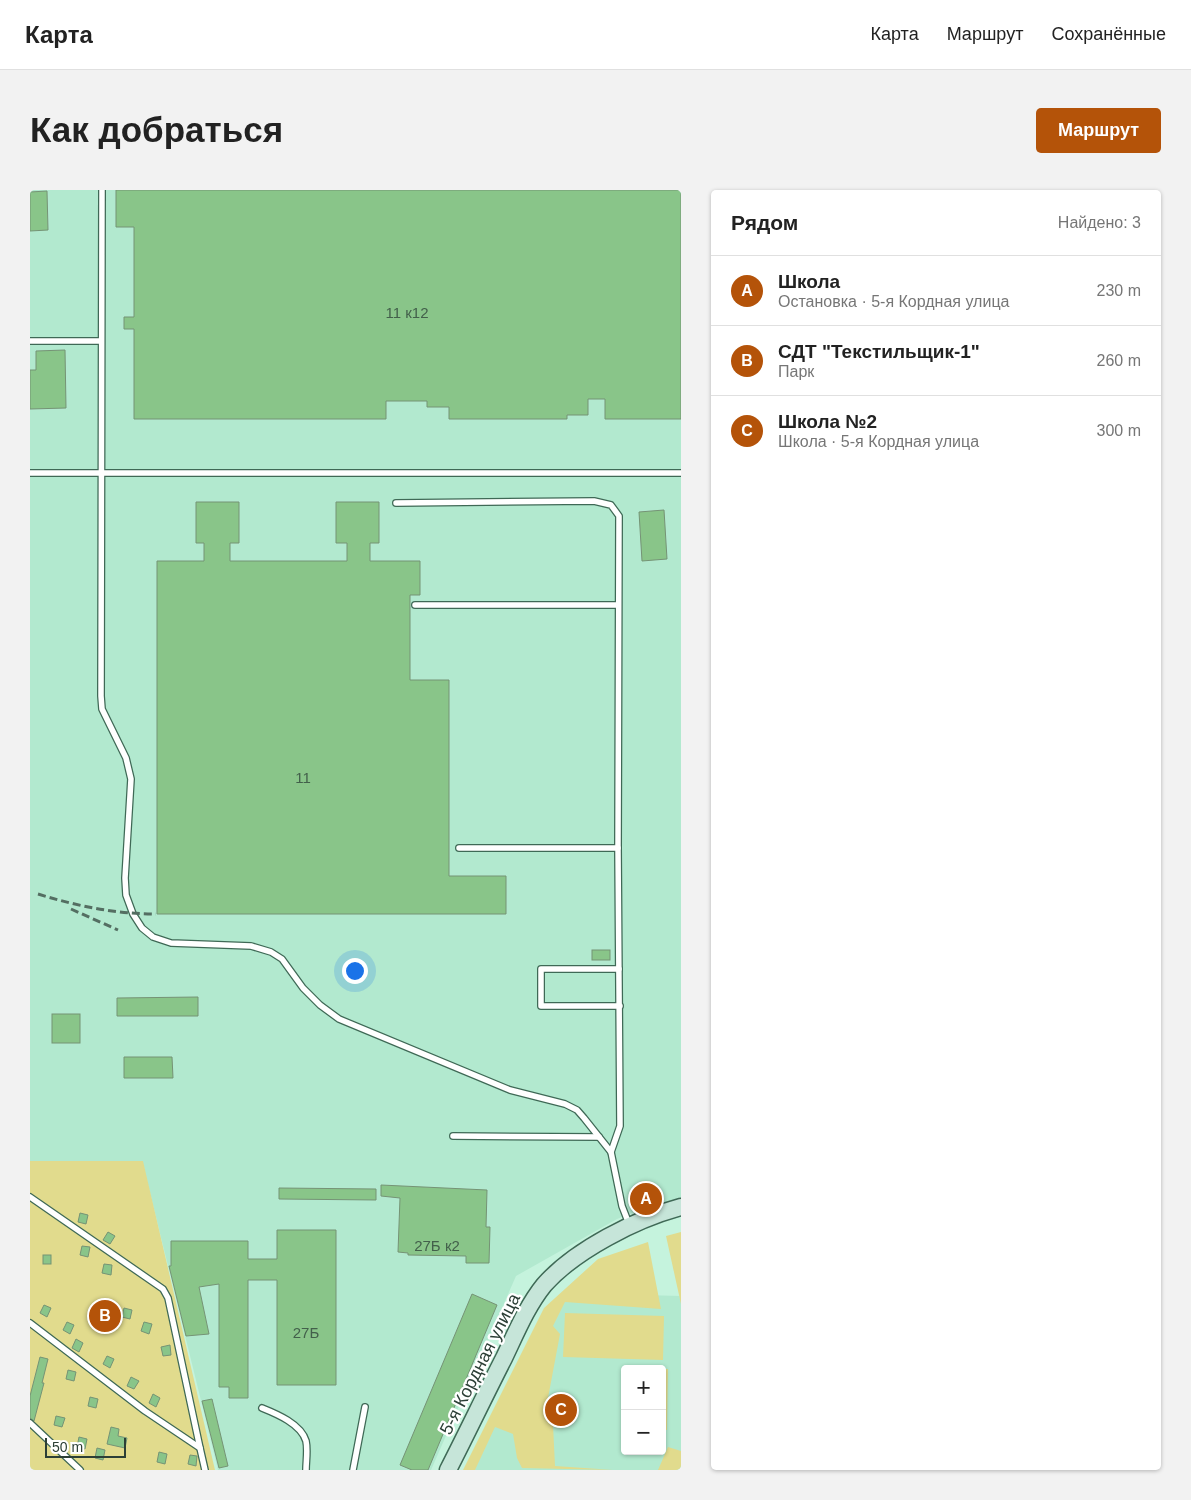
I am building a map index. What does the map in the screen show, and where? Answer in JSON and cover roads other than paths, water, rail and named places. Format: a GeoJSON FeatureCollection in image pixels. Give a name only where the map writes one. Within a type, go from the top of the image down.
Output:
{"type":"FeatureCollection","features":[{"type":"Feature","properties":{"kind":"main road","name":"5-я Кордная улица"},"geometry":{"type":"LineString","coordinates":[[448,1470],[526,1313],[544,1286],[561,1268],[586,1250],[630,1226],[681,1207]]}},
{"type":"Feature","properties":{"kind":"lane"},"geometry":{"type":"LineString","coordinates":[[102,190],[101,696],[102,708],[126,758],[131,778],[125,878],[126,894],[133,914],[142,928],[153,937],[171,943],[250,946],[271,952],[282,959],[303,988],[338,1019],[510,1090],[565,1104],[577,1110],[610,1152],[622,1206],[630,1226]]}},
{"type":"Feature","properties":{"kind":"lane"},"geometry":{"type":"LineString","coordinates":[[30,341],[101,341]]}},
{"type":"Feature","properties":{"kind":"lane"},"geometry":{"type":"LineString","coordinates":[[30,473],[681,473]]}},
{"type":"Feature","properties":{"kind":"lane"},"geometry":{"type":"LineString","coordinates":[[396,503],[594,501],[611,505],[619,516],[618,848],[620,1126],[610,1152]]}},
{"type":"Feature","properties":{"kind":"lane"},"geometry":{"type":"LineString","coordinates":[[416,605],[618,605]]}},
{"type":"Feature","properties":{"kind":"lane"},"geometry":{"type":"LineString","coordinates":[[458,848],[618,848]]}},
{"type":"Feature","properties":{"kind":"lane"},"geometry":{"type":"LineString","coordinates":[[619,969],[541,969],[541,1006],[620,1006]]}},
{"type":"Feature","properties":{"kind":"lane"},"geometry":{"type":"LineString","coordinates":[[454,1136],[599,1137]]}},
{"type":"Feature","properties":{"kind":"lane"},"geometry":{"type":"LineString","coordinates":[[30,1196],[163,1288],[168,1298],[205,1470]]}},
{"type":"Feature","properties":{"kind":"lane"},"geometry":{"type":"LineString","coordinates":[[30,1323],[145,1411],[200,1448]]}},
{"type":"Feature","properties":{"kind":"lane"},"geometry":{"type":"LineString","coordinates":[[353,1470],[366,1407]]}},
{"type":"Feature","properties":{"kind":"lane"},"geometry":{"type":"LineString","coordinates":[[262,1408],[283,1416],[302,1433],[306,1442],[306,1470]]}},
{"type":"Feature","properties":{"kind":"lane"},"geometry":{"type":"LineString","coordinates":[[30,1423],[80,1470]]}},
{"type":"Feature","properties":{"kind":"railway"},"geometry":{"type":"LineString","coordinates":[[38,894],[96,908],[126,913],[156,914]]}},
{"type":"Feature","properties":{"kind":"railway"},"geometry":{"type":"LineString","coordinates":[[71,909],[118,930]]}},
{"type":"Feature","properties":{"kind":"place","name":"Школа"},"geometry":{"type":"Point","coordinates":[646,1199]}},
{"type":"Feature","properties":{"kind":"place","name":"СДТ \"Текстильщик-1\""},"geometry":{"type":"Point","coordinates":[105,1316]}},
{"type":"Feature","properties":{"kind":"place","name":"Школа №2"},"geometry":{"type":"Point","coordinates":[561,1410]}}]}
